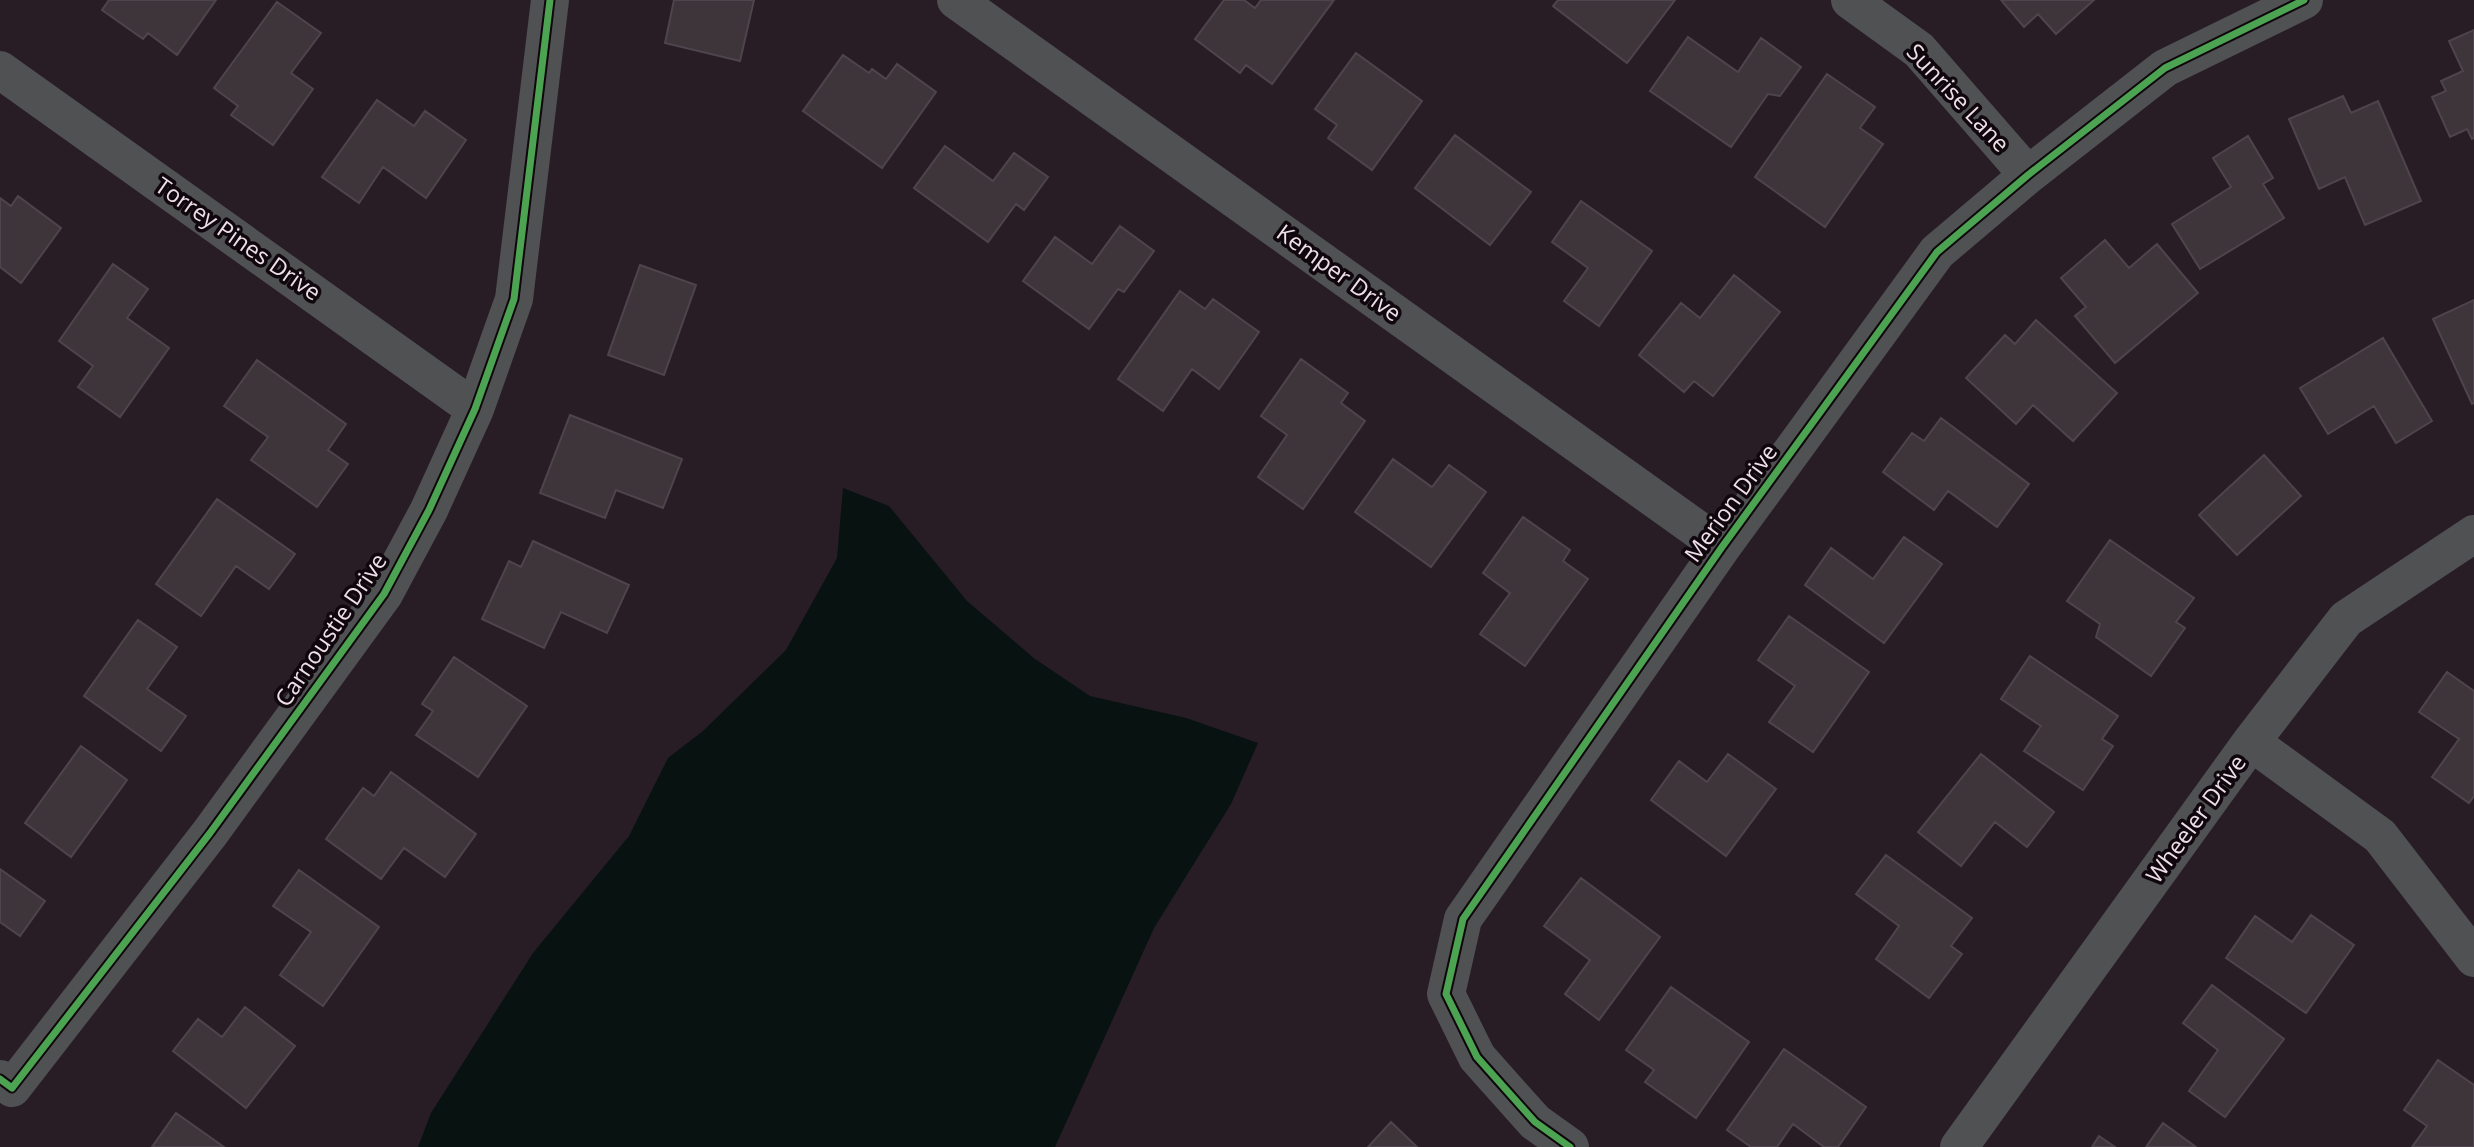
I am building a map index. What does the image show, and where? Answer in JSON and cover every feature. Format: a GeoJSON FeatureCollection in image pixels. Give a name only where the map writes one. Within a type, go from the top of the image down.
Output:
{"type":"FeatureCollection","features":[{"type":"Feature","properties":{"kind":"street","name":"Carnoustie Drive"},"geometry":{"type":"LineString","coordinates":[[6,1083],[210,833],[384,594],[429,510],[475,409],[514,299],[550,0]]}},
{"type":"Feature","properties":{"kind":"street","name":"Kemper Drive"},"geometry":{"type":"LineString","coordinates":[[957,0],[1722,547]]}},
{"type":"Feature","properties":{"kind":"street","name":"Sunrise Lane"},"geometry":{"type":"LineString","coordinates":[[1850,0],[1919,50],[2028,175]]}},
{"type":"Feature","properties":{"kind":"street","name":"Merion Drive"},"geometry":{"type":"LineString","coordinates":[[1570,1147],[1535,1122],[1477,1057],[1446,994],[1463,919],[1722,547],[1937,252],[2028,175],[2165,68],[2304,0]]}},
{"type":"Feature","properties":{"kind":"street","name":"Torrey Pines Drive"},"geometry":{"type":"LineString","coordinates":[[0,70],[475,409]]}},
{"type":"Feature","properties":{"kind":"street","name":"Wheeler Drive"},"geometry":{"type":"LineString","coordinates":[[1959,1147],[2251,742],[2346,619],[2474,534]]}},
{"type":"Feature","properties":{"kind":"street"},"geometry":{"type":"LineString","coordinates":[[2251,742],[2380,836],[2474,958]]}},
{"type":"Feature","properties":{"kind":"shaded area"},"geometry":{"type":"Polygon","coordinates":[[[843,488],[889,506],[967,601],[1035,659],[1090,696],[1186,718],[1258,743],[1231,804],[1154,928],[1055,1147],[418,1147],[431,1113],[533,953],[629,836],[668,758],[703,731],[786,650],[837,558],[843,488]]]}},
{"type":"Feature","properties":{"kind":"building"},"geometry":{"type":"Polygon","coordinates":[[[109,0],[216,0],[177,55],[148,33],[143,39],[102,10],[109,0]]]}},
{"type":"Feature","properties":{"kind":"building"},"geometry":{"type":"Polygon","coordinates":[[[674,0],[754,0],[740,61],[665,43],[674,0]]]}},
{"type":"Feature","properties":{"kind":"building"},"geometry":{"type":"Polygon","coordinates":[[[1224,0],[1244,0],[1255,8],[1261,0],[1334,0],[1272,84],[1246,65],[1240,73],[1195,39],[1224,0]]]}},
{"type":"Feature","properties":{"kind":"building"},"geometry":{"type":"Polygon","coordinates":[[[1558,0],[1675,0],[1627,63],[1553,6],[1558,0]]]}},
{"type":"Feature","properties":{"kind":"building"},"geometry":{"type":"Polygon","coordinates":[[[2001,0],[2094,0],[2056,34],[2038,14],[2024,27],[2001,0]]]}},
{"type":"Feature","properties":{"kind":"building"},"geometry":{"type":"Polygon","coordinates":[[[277,2],[321,33],[291,73],[313,89],[273,145],[231,115],[238,106],[214,88],[277,2]]]}},
{"type":"Feature","properties":{"kind":"building"},"geometry":{"type":"Polygon","coordinates":[[[2474,30],[2474,138],[2472,139],[2467,129],[2450,137],[2432,97],[2446,91],[2441,81],[2463,71],[2449,41],[2474,30]]]}},
{"type":"Feature","properties":{"kind":"building"},"geometry":{"type":"Polygon","coordinates":[[[1688,37],[1738,72],[1761,38],[1801,67],[1780,96],[1768,94],[1731,147],[1650,91],[1688,37]]]}},
{"type":"Feature","properties":{"kind":"building"},"geometry":{"type":"Polygon","coordinates":[[[1356,53],[1422,101],[1372,170],[1328,138],[1337,125],[1315,109],[1356,53]]]}},
{"type":"Feature","properties":{"kind":"building"},"geometry":{"type":"Polygon","coordinates":[[[843,55],[869,73],[872,69],[886,79],[897,64],[936,92],[882,168],[803,111],[843,55]]]}},
{"type":"Feature","properties":{"kind":"building"},"geometry":{"type":"Polygon","coordinates":[[[1827,74],[1875,107],[1860,128],[1883,144],[1825,227],[1755,177],[1827,74]]]}},
{"type":"Feature","properties":{"kind":"building"},"geometry":{"type":"Polygon","coordinates":[[[2343,96],[2351,113],[2378,101],[2421,201],[2365,225],[2345,177],[2319,189],[2289,119],[2343,96]]]}},
{"type":"Feature","properties":{"kind":"building"},"geometry":{"type":"Polygon","coordinates":[[[377,100],[414,126],[425,111],[466,140],[426,198],[383,167],[359,203],[322,177],[377,100]]]}},
{"type":"Feature","properties":{"kind":"building"},"geometry":{"type":"Polygon","coordinates":[[[1455,135],[1531,192],[1490,245],[1415,188],[1455,135]]]}},
{"type":"Feature","properties":{"kind":"building"},"geometry":{"type":"Polygon","coordinates":[[[2248,136],[2273,178],[2263,184],[2284,218],[2200,269],[2172,224],[2231,187],[2213,158],[2248,136]]]}},
{"type":"Feature","properties":{"kind":"building"},"geometry":{"type":"Polygon","coordinates":[[[945,146],[993,181],[1014,153],[1048,177],[1024,210],[1016,204],[988,242],[914,188],[945,146]]]}},
{"type":"Feature","properties":{"kind":"building"},"geometry":{"type":"Polygon","coordinates":[[[18,196],[61,228],[21,283],[0,267],[0,198],[11,206],[18,196]]]}},
{"type":"Feature","properties":{"kind":"building"},"geometry":{"type":"Polygon","coordinates":[[[1581,201],[1652,251],[1599,326],[1564,301],[1588,268],[1552,242],[1581,201]]]}},
{"type":"Feature","properties":{"kind":"building"},"geometry":{"type":"Polygon","coordinates":[[[1120,226],[1154,251],[1124,292],[1118,289],[1089,329],[1023,281],[1055,237],[1092,264],[1120,226]]]}},
{"type":"Feature","properties":{"kind":"building"},"geometry":{"type":"Polygon","coordinates":[[[2105,240],[2129,268],[2157,244],[2198,293],[2115,363],[2075,316],[2086,307],[2061,278],[2105,240]]]}},
{"type":"Feature","properties":{"kind":"building"},"geometry":{"type":"Polygon","coordinates":[[[113,264],[148,289],[127,318],[169,348],[120,417],[78,387],[93,366],[59,341],[113,264]]]}},
{"type":"Feature","properties":{"kind":"building"},"geometry":{"type":"Polygon","coordinates":[[[640,265],[696,285],[664,375],[608,355],[640,265]]]}},
{"type":"Feature","properties":{"kind":"building"},"geometry":{"type":"Polygon","coordinates":[[[1734,275],[1780,312],[1713,396],[1694,381],[1684,392],[1639,355],[1681,303],[1700,318],[1734,275]]]}},
{"type":"Feature","properties":{"kind":"building"},"geometry":{"type":"Polygon","coordinates":[[[1180,291],[1205,309],[1213,299],[1259,332],[1219,389],[1192,369],[1163,411],[1118,379],[1180,291]]]}},
{"type":"Feature","properties":{"kind":"building"},"geometry":{"type":"Polygon","coordinates":[[[2474,300],[2474,403],[2472,404],[2433,319],[2474,300]]]}},
{"type":"Feature","properties":{"kind":"building"},"geometry":{"type":"Polygon","coordinates":[[[2036,320],[2117,393],[2073,441],[2033,405],[2016,424],[1966,378],[2005,335],[2015,344],[2036,320]]]}},
{"type":"Feature","properties":{"kind":"building"},"geometry":{"type":"Polygon","coordinates":[[[2383,338],[2432,421],[2396,443],[2374,406],[2328,434],[2300,388],[2383,338]]]}},
{"type":"Feature","properties":{"kind":"building"},"geometry":{"type":"Polygon","coordinates":[[[1301,359],[1348,393],[1341,403],[1365,421],[1303,509],[1258,477],[1287,435],[1261,416],[1301,359]]]}},
{"type":"Feature","properties":{"kind":"building"},"geometry":{"type":"Polygon","coordinates":[[[257,360],[346,424],[328,450],[348,464],[317,507],[251,460],[268,437],[224,406],[257,360]]]}},
{"type":"Feature","properties":{"kind":"building"},"geometry":{"type":"Polygon","coordinates":[[[570,415],[682,459],[663,508],[616,490],[605,518],[540,493],[570,415]]]}},
{"type":"Feature","properties":{"kind":"building"},"geometry":{"type":"Polygon","coordinates":[[[1941,418],[2029,484],[1997,527],[1948,491],[1934,510],[1883,472],[1912,433],[1924,441],[1941,418]]]}},
{"type":"Feature","properties":{"kind":"building"},"geometry":{"type":"Polygon","coordinates":[[[2264,455],[2301,496],[2237,555],[2199,515],[2264,455]]]}},
{"type":"Feature","properties":{"kind":"building"},"geometry":{"type":"Polygon","coordinates":[[[1393,459],[1432,487],[1449,465],[1486,492],[1431,567],[1355,512],[1393,459]]]}},
{"type":"Feature","properties":{"kind":"building"},"geometry":{"type":"Polygon","coordinates":[[[217,499],[295,554],[269,589],[236,566],[201,616],[156,584],[217,499]]]}},
{"type":"Feature","properties":{"kind":"building"},"geometry":{"type":"Polygon","coordinates":[[[1523,517],[1570,550],[1563,561],[1588,579],[1525,666],[1480,634],[1510,593],[1483,573],[1523,517]]]}},
{"type":"Feature","properties":{"kind":"building"},"geometry":{"type":"Polygon","coordinates":[[[1904,537],[1942,564],[1884,643],[1805,585],[1831,548],[1873,579],[1904,537]]]}},
{"type":"Feature","properties":{"kind":"building"},"geometry":{"type":"Polygon","coordinates":[[[2110,540],[2194,598],[2176,622],[2185,628],[2151,676],[2096,637],[2100,624],[2067,601],[2110,540]]]}},
{"type":"Feature","properties":{"kind":"building"},"geometry":{"type":"Polygon","coordinates":[[[533,541],[629,585],[607,633],[561,612],[544,648],[482,619],[509,561],[521,567],[533,541]]]}},
{"type":"Feature","properties":{"kind":"building"},"geometry":{"type":"Polygon","coordinates":[[[1789,616],[1869,672],[1813,752],[1769,722],[1795,686],[1758,660],[1789,616]]]}},
{"type":"Feature","properties":{"kind":"building"},"geometry":{"type":"Polygon","coordinates":[[[138,620],[177,647],[147,689],[186,716],[161,751],[84,696],[138,620]]]}},
{"type":"Feature","properties":{"kind":"building"},"geometry":{"type":"Polygon","coordinates":[[[2030,656],[2118,716],[2102,739],[2113,746],[2083,790],[2024,751],[2041,726],[2001,699],[2030,656]]]}},
{"type":"Feature","properties":{"kind":"building"},"geometry":{"type":"Polygon","coordinates":[[[454,657],[527,706],[478,777],[416,735],[433,711],[422,704],[454,657]]]}},
{"type":"Feature","properties":{"kind":"building"},"geometry":{"type":"Polygon","coordinates":[[[2447,672],[2474,691],[2474,796],[2469,803],[2432,777],[2459,739],[2419,712],[2447,672]]]}},
{"type":"Feature","properties":{"kind":"building"},"geometry":{"type":"Polygon","coordinates":[[[81,746],[127,780],[71,857],[25,823],[81,746]]]}},
{"type":"Feature","properties":{"kind":"building"},"geometry":{"type":"Polygon","coordinates":[[[1728,754],[1776,789],[1726,856],[1651,800],[1679,761],[1707,782],[1728,754]]]}},
{"type":"Feature","properties":{"kind":"building"},"geometry":{"type":"Polygon","coordinates":[[[1981,754],[2054,812],[2027,847],[1995,822],[1961,866],[1918,832],[1981,754]]]}},
{"type":"Feature","properties":{"kind":"building"},"geometry":{"type":"Polygon","coordinates":[[[391,772],[476,834],[445,877],[404,848],[381,879],[326,839],[363,788],[374,796],[391,772]]]}},
{"type":"Feature","properties":{"kind":"building"},"geometry":{"type":"Polygon","coordinates":[[[1886,855],[1972,918],[1951,946],[1962,954],[1929,998],[1876,959],[1899,926],[1856,894],[1886,855]]]}},
{"type":"Feature","properties":{"kind":"building"},"geometry":{"type":"Polygon","coordinates":[[[0,869],[45,901],[20,936],[0,922],[0,869]]]}},
{"type":"Feature","properties":{"kind":"building"},"geometry":{"type":"Polygon","coordinates":[[[299,870],[379,927],[323,1006],[280,975],[311,932],[273,906],[299,870]]]}},
{"type":"Feature","properties":{"kind":"building"},"geometry":{"type":"Polygon","coordinates":[[[1581,878],[1660,937],[1599,1020],[1565,994],[1590,960],[1544,926],[1581,878]]]}},
{"type":"Feature","properties":{"kind":"building"},"geometry":{"type":"Polygon","coordinates":[[[2311,915],[2354,945],[2306,1013],[2226,958],[2255,916],[2292,942],[2311,915]]]}},
{"type":"Feature","properties":{"kind":"building"},"geometry":{"type":"Polygon","coordinates":[[[2212,985],[2284,1039],[2225,1117],[2189,1091],[2218,1050],[2183,1023],[2212,985]]]}},
{"type":"Feature","properties":{"kind":"building"},"geometry":{"type":"Polygon","coordinates":[[[1671,987],[1749,1042],[1696,1118],[1645,1082],[1654,1070],[1626,1050],[1671,987]]]}},
{"type":"Feature","properties":{"kind":"building"},"geometry":{"type":"Polygon","coordinates":[[[245,1007],[295,1046],[246,1108],[173,1051],[198,1019],[222,1037],[245,1007]]]}},
{"type":"Feature","properties":{"kind":"building"},"geometry":{"type":"Polygon","coordinates":[[[1784,1049],[1866,1107],[1838,1147],[1824,1147],[1793,1124],[1777,1147],[1751,1147],[1727,1130],[1784,1049]]]}},
{"type":"Feature","properties":{"kind":"building"},"geometry":{"type":"Polygon","coordinates":[[[2438,1060],[2474,1085],[2474,1147],[2412,1147],[2427,1126],[2404,1110],[2438,1060]]]}},
{"type":"Feature","properties":{"kind":"building"},"geometry":{"type":"Polygon","coordinates":[[[176,1113],[224,1147],[152,1147],[176,1113]]]}},
{"type":"Feature","properties":{"kind":"building"},"geometry":{"type":"Polygon","coordinates":[[[1391,1122],[1417,1147],[1368,1147],[1391,1122]]]}},
{"type":"Feature","properties":{"kind":"building"},"geometry":{"type":"Polygon","coordinates":[[[2163,1123],[2196,1147],[2146,1147],[2163,1123]]]}},
{"type":"Feature","properties":{"kind":"building"},"geometry":{"type":"Polygon","coordinates":[[[2099,1136],[2115,1147],[2092,1147],[2099,1136]]]}},
{"type":"Feature","properties":{"kind":"cycle path"},"geometry":{"type":"LineString","coordinates":[[0,1079],[12,1088],[210,833],[384,594],[429,510],[475,409],[514,299],[550,0]]}},
{"type":"Feature","properties":{"kind":"cycle path"},"geometry":{"type":"LineString","coordinates":[[1570,1147],[1535,1122],[1477,1057],[1446,994],[1463,919],[1722,547],[1937,252],[2028,175],[2165,68],[2304,0]]}}]}
